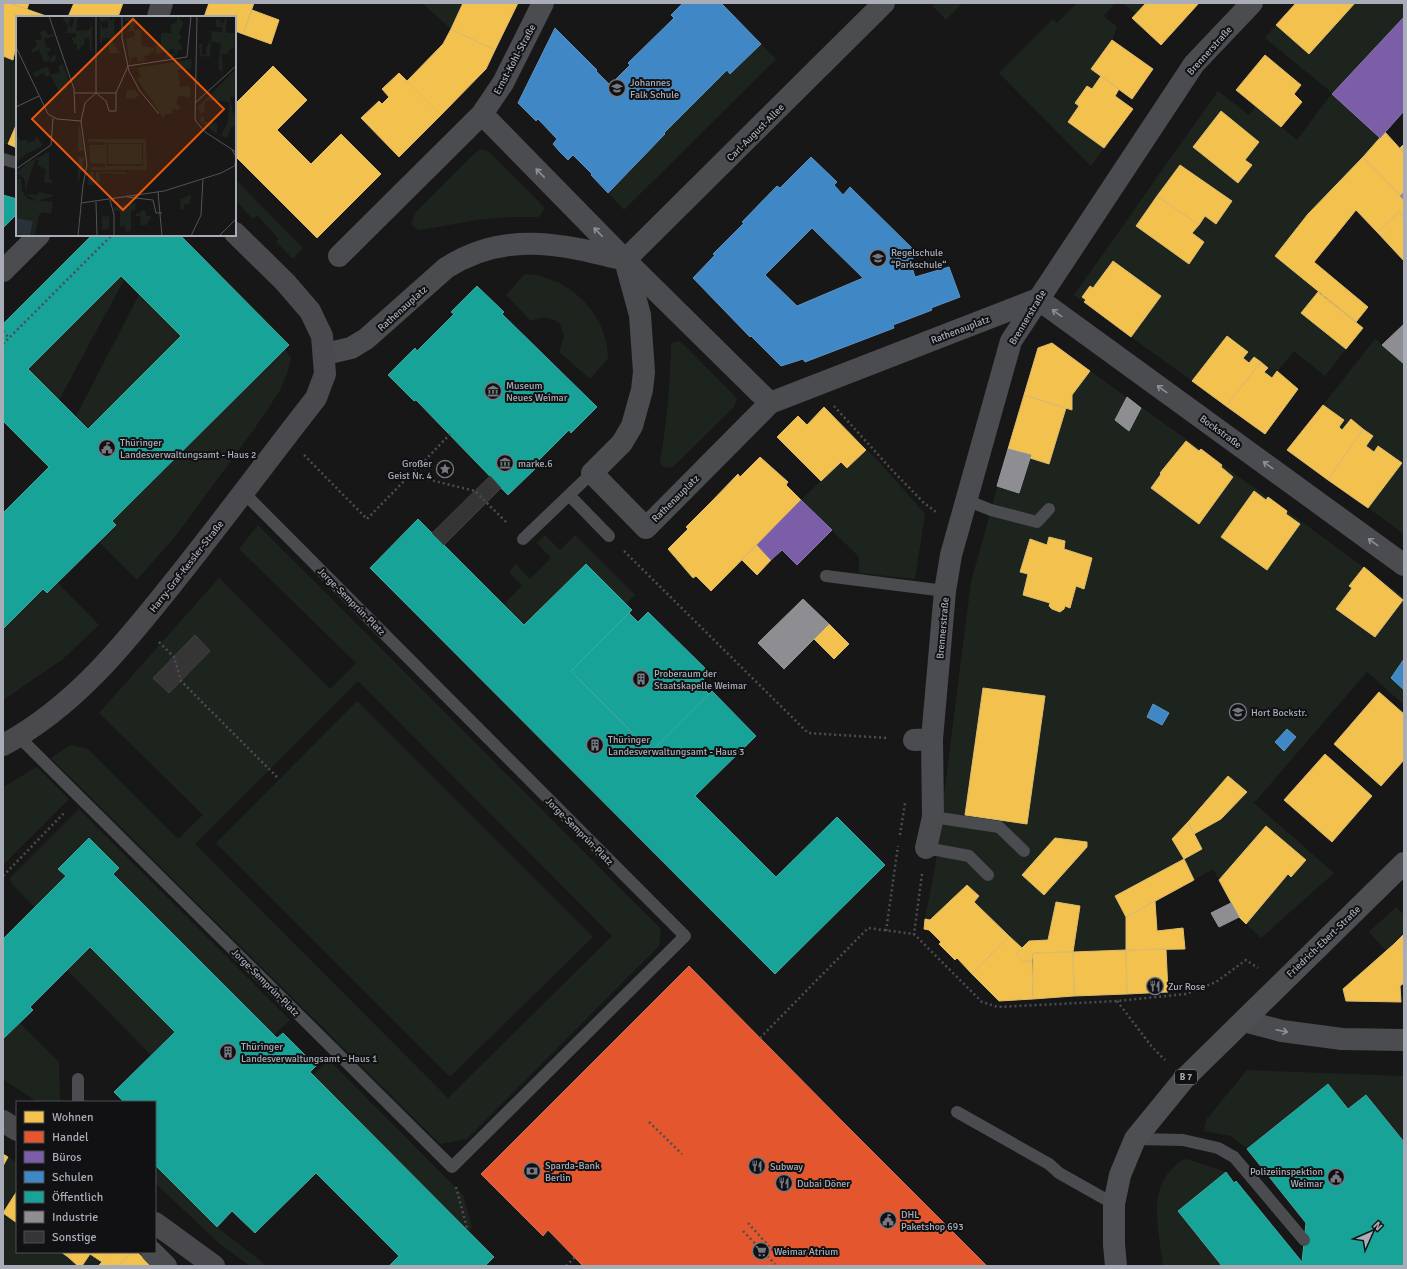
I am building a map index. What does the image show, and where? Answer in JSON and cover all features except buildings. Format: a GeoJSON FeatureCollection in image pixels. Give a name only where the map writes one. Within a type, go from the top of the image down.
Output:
{"type":"FeatureCollection","features":[{"type":"Feature","properties":{"kind":"main road","name":"Friedrich-Ebert-Straße"},"geometry":{"type":"LineString","coordinates":[[1244,1021],[1280,983],[1404,863]]}},
{"type":"Feature","properties":{"kind":"main road","name":"B 7"},"geometry":{"type":"LineString","coordinates":[[1116,1266],[1114,1245],[1114,1204],[1120,1176],[1135,1139],[1184,1079],[1244,1021]]}},
{"type":"Feature","properties":{"kind":"street"},"geometry":{"type":"LineString","coordinates":[[158,16],[162,3]]}},
{"type":"Feature","properties":{"kind":"street","name":"Ernst-Kohl-Straße"},"geometry":{"type":"LineString","coordinates":[[482,114],[503,83],[543,3]]}},
{"type":"Feature","properties":{"kind":"street","name":"Carl-August-Allee"},"geometry":{"type":"LineString","coordinates":[[625,260],[884,3]]}},
{"type":"Feature","properties":{"kind":"street","name":"Brennerstraße"},"geometry":{"type":"LineString","coordinates":[[926,848],[933,817],[923,740],[951,554],[1011,341],[1194,64],[1252,3]]}},
{"type":"Feature","properties":{"kind":"street"},"geometry":{"type":"LineString","coordinates":[[339,256],[482,114],[625,260],[770,403]]}},
{"type":"Feature","properties":{"kind":"street"},"geometry":{"type":"LineString","coordinates":[[236,234],[285,282],[310,311],[322,336],[325,354]]}},
{"type":"Feature","properties":{"kind":"street"},"geometry":{"type":"LineString","coordinates":[[3,271],[38,236]]}},
{"type":"Feature","properties":{"kind":"street","name":"Rathenauplatz"},"geometry":{"type":"LineString","coordinates":[[325,354],[351,348],[366,340],[446,268],[460,259],[478,252],[520,243],[574,247],[625,260]]}},
{"type":"Feature","properties":{"kind":"street"},"geometry":{"type":"LineString","coordinates":[[592,473],[622,443],[632,426],[642,390],[644,372],[640,314],[625,260]]}},
{"type":"Feature","properties":{"kind":"street","name":"Rathenauplatz"},"geometry":{"type":"LineString","coordinates":[[592,473],[646,528],[770,403],[1038,299]]}},
{"type":"Feature","properties":{"kind":"street","name":"Bockstraße"},"geometry":{"type":"LineString","coordinates":[[1038,299],[1404,565]]}},
{"type":"Feature","properties":{"kind":"street","name":"Harry-Graf-Kessler-Straße"},"geometry":{"type":"LineString","coordinates":[[11,741],[49,716],[108,661],[194,556],[316,398],[325,374],[325,354]]}},
{"type":"Feature","properties":{"kind":"street"},"geometry":{"type":"LineString","coordinates":[[1244,1021],[1282,1031],[1335,1038],[1404,1040]]}},
{"type":"Feature","properties":{"kind":"street"},"geometry":{"type":"LineString","coordinates":[[3,1121],[16,1129]]}},
{"type":"Feature","properties":{"kind":"street"},"geometry":{"type":"LineString","coordinates":[[156,1224],[214,1266]]}},
{"type":"Feature","properties":{"kind":"street"},"geometry":{"type":"LineString","coordinates":[[153,1253],[166,1266]]}},
{"type":"Feature","properties":{"kind":"lane"},"geometry":{"type":"LineString","coordinates":[[3,159],[16,163]]}},
{"type":"Feature","properties":{"kind":"lane"},"geometry":{"type":"LineString","coordinates":[[523,539],[592,473]]}},
{"type":"Feature","properties":{"kind":"lane","name":"Jorge-Semprún-Platz"},"geometry":{"type":"LineString","coordinates":[[11,741],[80,798],[452,1167],[685,936],[243,492]]}},
{"type":"Feature","properties":{"kind":"lane"},"geometry":{"type":"LineString","coordinates":[[569,496],[609,536]]}},
{"type":"Feature","properties":{"kind":"lane"},"geometry":{"type":"LineString","coordinates":[[966,500],[991,510],[1037,522],[1049,509]]}},
{"type":"Feature","properties":{"kind":"lane"},"geometry":{"type":"LineString","coordinates":[[826,576],[945,591]]}},
{"type":"Feature","properties":{"kind":"lane"},"geometry":{"type":"LineString","coordinates":[[933,817],[999,827],[1024,851]]}},
{"type":"Feature","properties":{"kind":"lane"},"geometry":{"type":"LineString","coordinates":[[926,848],[969,856],[988,875]]}},
{"type":"Feature","properties":{"kind":"lane"},"geometry":{"type":"LineString","coordinates":[[78,1079],[78,1101]]}},
{"type":"Feature","properties":{"kind":"lane"},"geometry":{"type":"LineString","coordinates":[[957,1112],[1049,1164],[1059,1173],[1114,1204]]}},
{"type":"Feature","properties":{"kind":"lane"},"geometry":{"type":"LineString","coordinates":[[1135,1139],[1183,1140],[1218,1148],[1234,1157],[1304,1240]]}},
{"type":"Feature","properties":{"kind":"path"},"geometry":{"type":"LineString","coordinates":[[3,344],[111,236]]}},
{"type":"Feature","properties":{"kind":"path"},"geometry":{"type":"LineString","coordinates":[[3,331],[9,338]]}},
{"type":"Feature","properties":{"kind":"path"},"geometry":{"type":"LineString","coordinates":[[814,386],[847,418],[892,470],[924,503],[934,511],[960,521]]}},
{"type":"Feature","properties":{"kind":"path"},"geometry":{"type":"LineString","coordinates":[[286,436],[367,519],[450,434]]}},
{"type":"Feature","properties":{"kind":"path"},"geometry":{"type":"LineString","coordinates":[[410,475],[475,491],[523,539]]}},
{"type":"Feature","properties":{"kind":"path"},"geometry":{"type":"LineString","coordinates":[[609,536],[808,733],[923,740]]}},
{"type":"Feature","properties":{"kind":"path"},"geometry":{"type":"LineString","coordinates":[[174,657],[181,680],[277,777]]}},
{"type":"Feature","properties":{"kind":"path"},"geometry":{"type":"LineString","coordinates":[[3,876],[80,798]]}},
{"type":"Feature","properties":{"kind":"path"},"geometry":{"type":"LineString","coordinates":[[914,934],[926,848]]}},
{"type":"Feature","properties":{"kind":"path"},"geometry":{"type":"LineString","coordinates":[[760,1038],[868,928],[914,934],[982,1002],[998,1007],[1117,1001],[1186,994],[1216,982],[1246,960],[1280,983]]}},
{"type":"Feature","properties":{"kind":"path"},"geometry":{"type":"LineString","coordinates":[[1117,1001],[1152,1047]]}},
{"type":"Feature","properties":{"kind":"path"},"geometry":{"type":"LineString","coordinates":[[649,1122],[682,1154]]}},
{"type":"Feature","properties":{"kind":"path"},"geometry":{"type":"LineString","coordinates":[[452,1167],[467,1228]]}},
{"type":"Feature","properties":{"kind":"path"},"geometry":{"type":"LineString","coordinates":[[748,1223],[776,1254]]}},
{"type":"Feature","properties":{"kind":"path"},"geometry":{"type":"LineString","coordinates":[[743,1231],[775,1264]]}},
{"type":"Feature","properties":{"kind":"path"},"geometry":{"type":"LineString","coordinates":[[566,1266],[575,1257]]}},
{"type":"Feature","properties":{"kind":"shaded area"},"geometry":{"type":"Polygon","coordinates":[[[422,3],[463,3],[451,29],[422,3]]]}},
{"type":"Feature","properties":{"kind":"shaded area"},"geometry":{"type":"Polygon","coordinates":[[[936,3],[963,3],[946,20],[933,6],[936,3]]]}},
{"type":"Feature","properties":{"kind":"shaded area"},"geometry":{"type":"Polygon","coordinates":[[[1077,3],[1115,3],[1104,16],[1117,27],[1112,40],[1091,69],[1101,76],[1092,89],[1087,86],[1075,103],[1079,106],[1068,122],[1104,148],[1091,166],[999,73],[1053,19],[1057,23],[1077,3]]]}},
{"type":"Feature","properties":{"kind":"shaded area"},"geometry":{"type":"Polygon","coordinates":[[[1122,3],[1146,3],[1136,13],[1122,3]]]}},
{"type":"Feature","properties":{"kind":"shaded area"},"geometry":{"type":"Polygon","coordinates":[[[1355,3],[1404,3],[1404,17],[1332,94],[1380,138],[1275,256],[1318,292],[1301,313],[1346,349],[1325,376],[1294,351],[1272,378],[1264,372],[1268,368],[1254,357],[1249,363],[1243,358],[1248,352],[1227,336],[1192,381],[1131,337],[1161,296],[1114,261],[1093,288],[1090,286],[1082,297],[1086,300],[1084,302],[1074,295],[1218,91],[1249,115],[1256,106],[1297,140],[1332,93],[1265,38],[1276,25],[1309,54],[1355,3]],[[1180,165],[1136,226],[1189,264],[1204,242],[1192,233],[1205,216],[1216,224],[1232,201],[1180,165]]]}},
{"type":"Feature","properties":{"kind":"shaded area"},"geometry":{"type":"Polygon","coordinates":[[[761,44],[776,59],[624,210],[608,193],[665,135],[664,133],[727,70],[731,74],[761,44]]]}},
{"type":"Feature","properties":{"kind":"shaded area"},"geometry":{"type":"Polygon","coordinates":[[[3,56],[16,61],[16,125],[8,144],[3,145],[3,56]]]}},
{"type":"Feature","properties":{"kind":"shaded area"},"geometry":{"type":"Polygon","coordinates":[[[481,149],[489,152],[540,203],[544,208],[542,214],[538,217],[509,217],[477,220],[420,230],[415,228],[411,224],[415,213],[476,152],[481,149]]]}},
{"type":"Feature","properties":{"kind":"shaded area"},"geometry":{"type":"Polygon","coordinates":[[[236,180],[303,248],[293,259],[276,242],[279,239],[257,215],[253,219],[236,201],[236,180]]]}},
{"type":"Feature","properties":{"kind":"shaded area"},"geometry":{"type":"Polygon","coordinates":[[[525,274],[541,276],[557,282],[571,290],[594,313],[602,327],[607,343],[608,359],[590,379],[559,352],[564,337],[561,325],[558,322],[551,318],[539,318],[531,321],[506,295],[525,274]]]}},
{"type":"Feature","properties":{"kind":"shaded area"},"geometry":{"type":"Polygon","coordinates":[[[121,276],[124,280],[59,400],[28,369],[121,276]]]}},
{"type":"Feature","properties":{"kind":"shaded area"},"geometry":{"type":"Polygon","coordinates":[[[139,295],[181,336],[88,428],[76,416],[139,295]]]}},
{"type":"Feature","properties":{"kind":"shaded area"},"geometry":{"type":"Polygon","coordinates":[[[1375,339],[1404,364],[1404,534],[1368,508],[1402,463],[1378,446],[1374,452],[1366,446],[1373,436],[1351,419],[1342,430],[1339,427],[1344,420],[1323,405],[1375,339]]]}},
{"type":"Feature","properties":{"kind":"shaded area"},"geometry":{"type":"Polygon","coordinates":[[[680,341],[737,399],[733,408],[674,466],[670,468],[663,467],[660,462],[668,404],[671,345],[674,342],[680,341]]]}},
{"type":"Feature","properties":{"kind":"shaded area"},"geometry":{"type":"Polygon","coordinates":[[[285,349],[291,358],[287,374],[279,392],[255,428],[177,534],[137,580],[99,542],[116,525],[112,521],[285,349]]]}},
{"type":"Feature","properties":{"kind":"shaded area"},"geometry":{"type":"Polygon","coordinates":[[[1090,371],[1287,511],[1404,597],[1404,705],[1367,672],[1254,803],[1334,873],[1261,938],[1239,917],[1219,927],[1211,913],[1231,902],[1213,869],[1194,880],[1184,859],[1115,896],[1126,917],[1126,950],[1073,952],[1080,906],[1056,902],[1048,940],[1029,941],[1022,948],[974,902],[979,896],[967,885],[930,920],[925,919],[935,867],[971,582],[1008,449],[1031,455],[1030,458],[1049,464],[1066,408],[1072,409],[1072,395],[1090,371]]]}},
{"type":"Feature","properties":{"kind":"shaded area"},"geometry":{"type":"Polygon","coordinates":[[[866,450],[875,457],[925,514],[915,579],[859,573],[859,557],[801,500],[841,462],[847,468],[866,450]]]}},
{"type":"Feature","properties":{"kind":"shaded area"},"geometry":{"type":"Polygon","coordinates":[[[258,525],[661,929],[659,946],[467,1139],[440,1144],[51,758],[70,745],[88,749],[178,839],[203,815],[99,713],[219,578],[330,689],[356,663],[239,549],[258,525]],[[194,636],[153,678],[169,693],[210,651],[194,636]],[[358,681],[195,844],[448,1098],[612,936],[358,681]]]}},
{"type":"Feature","properties":{"kind":"shaded area"},"geometry":{"type":"Polygon","coordinates":[[[545,535],[560,550],[575,535],[635,595],[626,604],[586,564],[524,625],[504,604],[522,586],[509,572],[516,564],[530,579],[551,558],[537,543],[545,535]]]}},
{"type":"Feature","properties":{"kind":"shaded area"},"geometry":{"type":"Polygon","coordinates":[[[58,583],[99,625],[63,659],[3,700],[3,630],[43,590],[47,594],[58,583]]]}},
{"type":"Feature","properties":{"kind":"shaded area"},"geometry":{"type":"Polygon","coordinates":[[[357,701],[593,937],[450,1077],[216,843],[357,701]]]}},
{"type":"Feature","properties":{"kind":"shaded area"},"geometry":{"type":"Polygon","coordinates":[[[37,767],[69,799],[3,865],[3,787],[37,767]]]}},
{"type":"Feature","properties":{"kind":"shaded area"},"geometry":{"type":"Polygon","coordinates":[[[79,809],[290,1020],[274,1035],[113,874],[119,868],[89,838],[58,868],[66,876],[35,908],[11,883],[10,878],[79,809]]]}},
{"type":"Feature","properties":{"kind":"shaded area"},"geometry":{"type":"Polygon","coordinates":[[[1396,907],[1404,915],[1404,934],[1386,951],[1369,932],[1396,907]]]}},
{"type":"Feature","properties":{"kind":"shaded area"},"geometry":{"type":"Polygon","coordinates":[[[90,947],[175,1032],[151,1055],[67,970],[90,947]]]}},
{"type":"Feature","properties":{"kind":"shaded area"},"geometry":{"type":"Polygon","coordinates":[[[20,1023],[59,1062],[60,1101],[36,1101],[3,1079],[3,1039],[20,1023]]]}},
{"type":"Feature","properties":{"kind":"shaded area"},"geometry":{"type":"Polygon","coordinates":[[[329,1060],[463,1195],[472,1227],[469,1231],[313,1075],[329,1060]]]}},
{"type":"Feature","properties":{"kind":"shaded area"},"geometry":{"type":"Polygon","coordinates":[[[1247,1070],[1404,1076],[1404,1142],[1366,1095],[1348,1109],[1328,1084],[1247,1149],[1231,1136],[1204,1131],[1206,1120],[1247,1070]]]}},
{"type":"Feature","properties":{"kind":"shaded area"},"geometry":{"type":"Polygon","coordinates":[[[8,1157],[16,1162],[16,1193],[3,1213],[3,1166],[8,1157]]]}},
{"type":"Feature","properties":{"kind":"shaded area"},"geometry":{"type":"Polygon","coordinates":[[[1187,1159],[1226,1172],[1178,1211],[1222,1266],[1163,1266],[1158,1228],[1157,1202],[1164,1179],[1180,1161],[1187,1159]]]}},
{"type":"Feature","properties":{"kind":"shaded area"},"geometry":{"type":"Polygon","coordinates":[[[156,1166],[217,1227],[267,1266],[250,1266],[220,1244],[156,1184],[156,1166]]]}},
{"type":"Feature","properties":{"kind":"shaded area"},"geometry":{"type":"Polygon","coordinates":[[[3,1213],[16,1222],[16,1253],[62,1253],[78,1266],[3,1266],[3,1213]]]}},
{"type":"Feature","properties":{"kind":"shaded area"},"geometry":{"type":"Polygon","coordinates":[[[90,1254],[102,1262],[98,1266],[82,1266],[90,1254]]]}},
{"type":"Feature","properties":{"kind":"place","name":"Johannes Falk Schule"},"geometry":{"type":"Point","coordinates":[617,88]}},
{"type":"Feature","properties":{"kind":"place","name":"Regelschule “Parkschule“"},"geometry":{"type":"Point","coordinates":[878,258]}},
{"type":"Feature","properties":{"kind":"place","name":"Museum Neues Weimar"},"geometry":{"type":"Point","coordinates":[493,391]}},
{"type":"Feature","properties":{"kind":"place","name":"Thüringer Landesverwaltungsamt - Haus 2"},"geometry":{"type":"Point","coordinates":[107,448]}},
{"type":"Feature","properties":{"kind":"place","name":"marke.6"},"geometry":{"type":"Point","coordinates":[505,463]}},
{"type":"Feature","properties":{"kind":"place","name":"Großer Geist Nr. 4"},"geometry":{"type":"Point","coordinates":[445,469]}},
{"type":"Feature","properties":{"kind":"place","name":"Proberaum der Staatskapelle Weimar"},"geometry":{"type":"Point","coordinates":[641,679]}},
{"type":"Feature","properties":{"kind":"place","name":"Hort Bockstr."},"geometry":{"type":"Point","coordinates":[1238,712]}},
{"type":"Feature","properties":{"kind":"place","name":"Thüringer Landesverwaltungsamt - Haus 3"},"geometry":{"type":"Point","coordinates":[595,745]}},
{"type":"Feature","properties":{"kind":"place","name":"Zur Rose"},"geometry":{"type":"Point","coordinates":[1155,986]}},
{"type":"Feature","properties":{"kind":"place","name":"Thüringer Landesverwaltungsamt - Haus 1"},"geometry":{"type":"Point","coordinates":[228,1052]}},
{"type":"Feature","properties":{"kind":"place","name":"Subway"},"geometry":{"type":"Point","coordinates":[757,1166]}},
{"type":"Feature","properties":{"kind":"place","name":"Sparda-Bank Berlin"},"geometry":{"type":"Point","coordinates":[532,1171]}},
{"type":"Feature","properties":{"kind":"place","name":"Polizeiinspektion Weimar"},"geometry":{"type":"Point","coordinates":[1336,1177]}},
{"type":"Feature","properties":{"kind":"place","name":"Dubai Döner"},"geometry":{"type":"Point","coordinates":[784,1183]}},
{"type":"Feature","properties":{"kind":"place","name":"DHL Paketshop 693"},"geometry":{"type":"Point","coordinates":[888,1220]}},
{"type":"Feature","properties":{"kind":"place","name":"Weimar Atrium"},"geometry":{"type":"Point","coordinates":[761,1251]}}]}
